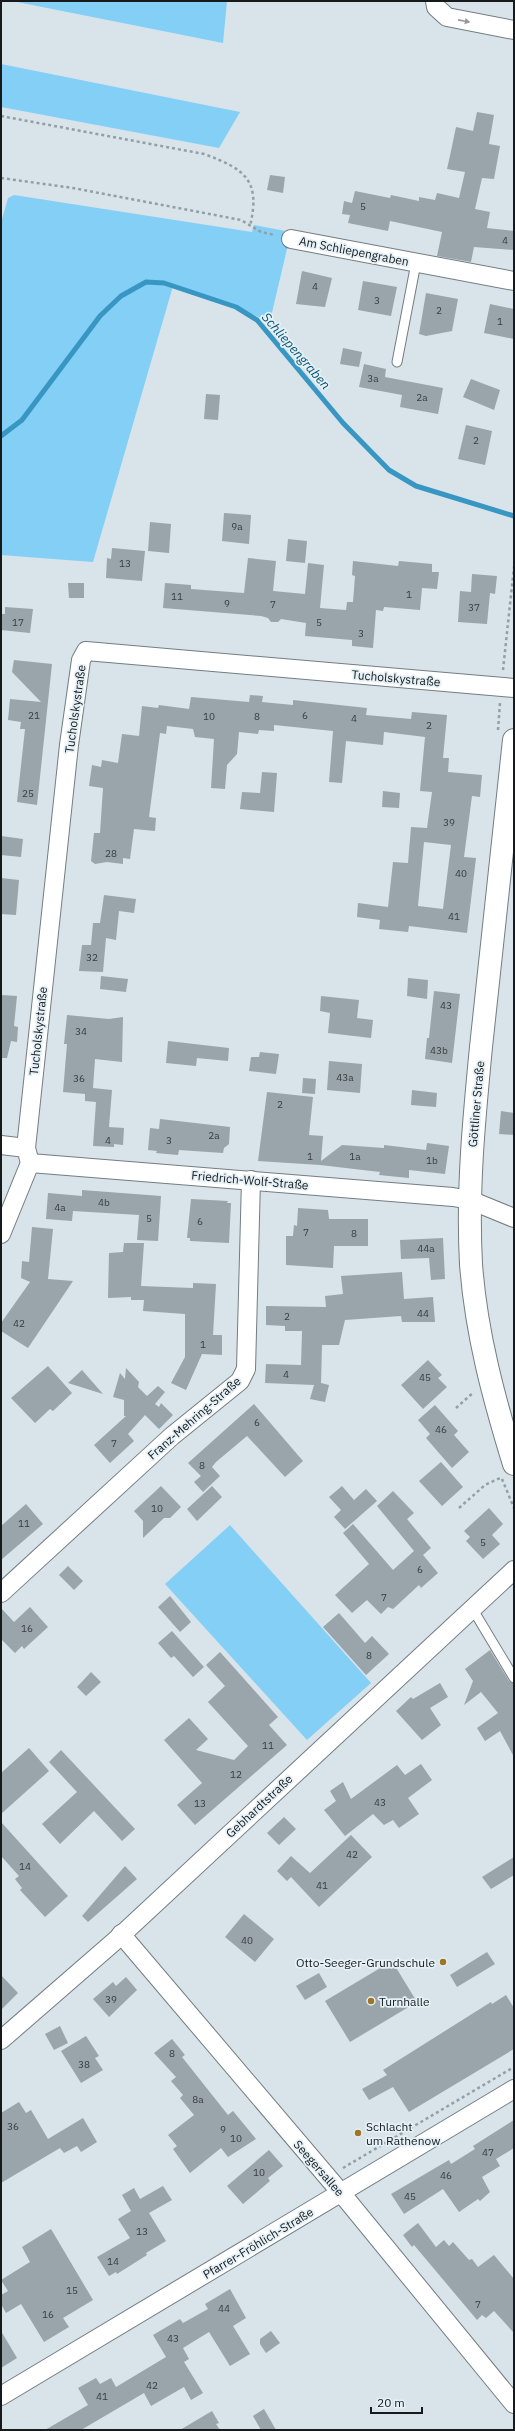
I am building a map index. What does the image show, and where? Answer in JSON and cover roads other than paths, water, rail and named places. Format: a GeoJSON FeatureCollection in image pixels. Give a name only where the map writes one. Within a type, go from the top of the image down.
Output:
{"type":"FeatureCollection","features":[{"type":"Feature","properties":{"kind":"street"},"geometry":{"type":"LineString","coordinates":[[435,1],[436,7],[447,17],[514,30]]}},
{"type":"Feature","properties":{"kind":"street","name":"Am Schliepengraben"},"geometry":{"type":"LineString","coordinates":[[291,239],[514,281]]}},
{"type":"Feature","properties":{"kind":"street","name":"Tucholskystraße"},"geometry":{"type":"LineString","coordinates":[[1,1234],[28,1156],[70,745],[81,660],[86,651],[508,687]]}},
{"type":"Feature","properties":{"kind":"street","name":"Göttliner Straße"},"geometry":{"type":"LineString","coordinates":[[507,1471],[477,1315],[471,1265],[470,1200],[479,1070],[514,740]]}},
{"type":"Feature","properties":{"kind":"street"},"geometry":{"type":"LineString","coordinates":[[1,1145],[28,1156]]}},
{"type":"Feature","properties":{"kind":"street","name":"Friedrich-Wolf-Straße"},"geometry":{"type":"LineString","coordinates":[[28,1156],[251,1180],[470,1200],[514,1218]]}},
{"type":"Feature","properties":{"kind":"street","name":"Franz-Mehring-Straße"},"geometry":{"type":"LineString","coordinates":[[1,1593],[172,1436],[240,1381],[246,1369],[251,1180]]}},
{"type":"Feature","properties":{"kind":"street","name":"Gebhardtstraße"},"geometry":{"type":"LineString","coordinates":[[1,2040],[121,1934],[514,1570]]}},
{"type":"Feature","properties":{"kind":"street","name":"Seegersallee"},"geometry":{"type":"LineString","coordinates":[[121,1934],[342,2194],[514,2404]]}},
{"type":"Feature","properties":{"kind":"street","name":"Pfarrer-Fröhlich-Straße"},"geometry":{"type":"LineString","coordinates":[[1,2396],[342,2194],[514,2089]]}},
{"type":"Feature","properties":{"kind":"lane","name":"Am Schliepengraben"},"geometry":{"type":"LineString","coordinates":[[397,362],[416,263]]}},
{"type":"Feature","properties":{"kind":"lane"},"geometry":{"type":"LineString","coordinates":[[472,1608],[514,1678]]}},
{"type":"Feature","properties":{"kind":"waterway","name":"Schliepengraben"},"geometry":{"type":"LineString","coordinates":[[1,436],[22,420],[100,316],[121,296],[146,282],[164,283],[236,307],[257,320],[343,423],[389,470],[416,486],[514,516]]}},
{"type":"Feature","properties":{"kind":"place","name":"Otto-Seeger-Grundschule"},"geometry":{"type":"Point","coordinates":[443,1962]}},
{"type":"Feature","properties":{"kind":"place","name":"Turnhalle"},"geometry":{"type":"Point","coordinates":[371,2001]}},
{"type":"Feature","properties":{"kind":"place","name":"Schlacht um Rathenow"},"geometry":{"type":"Point","coordinates":[358,2133]}}]}
